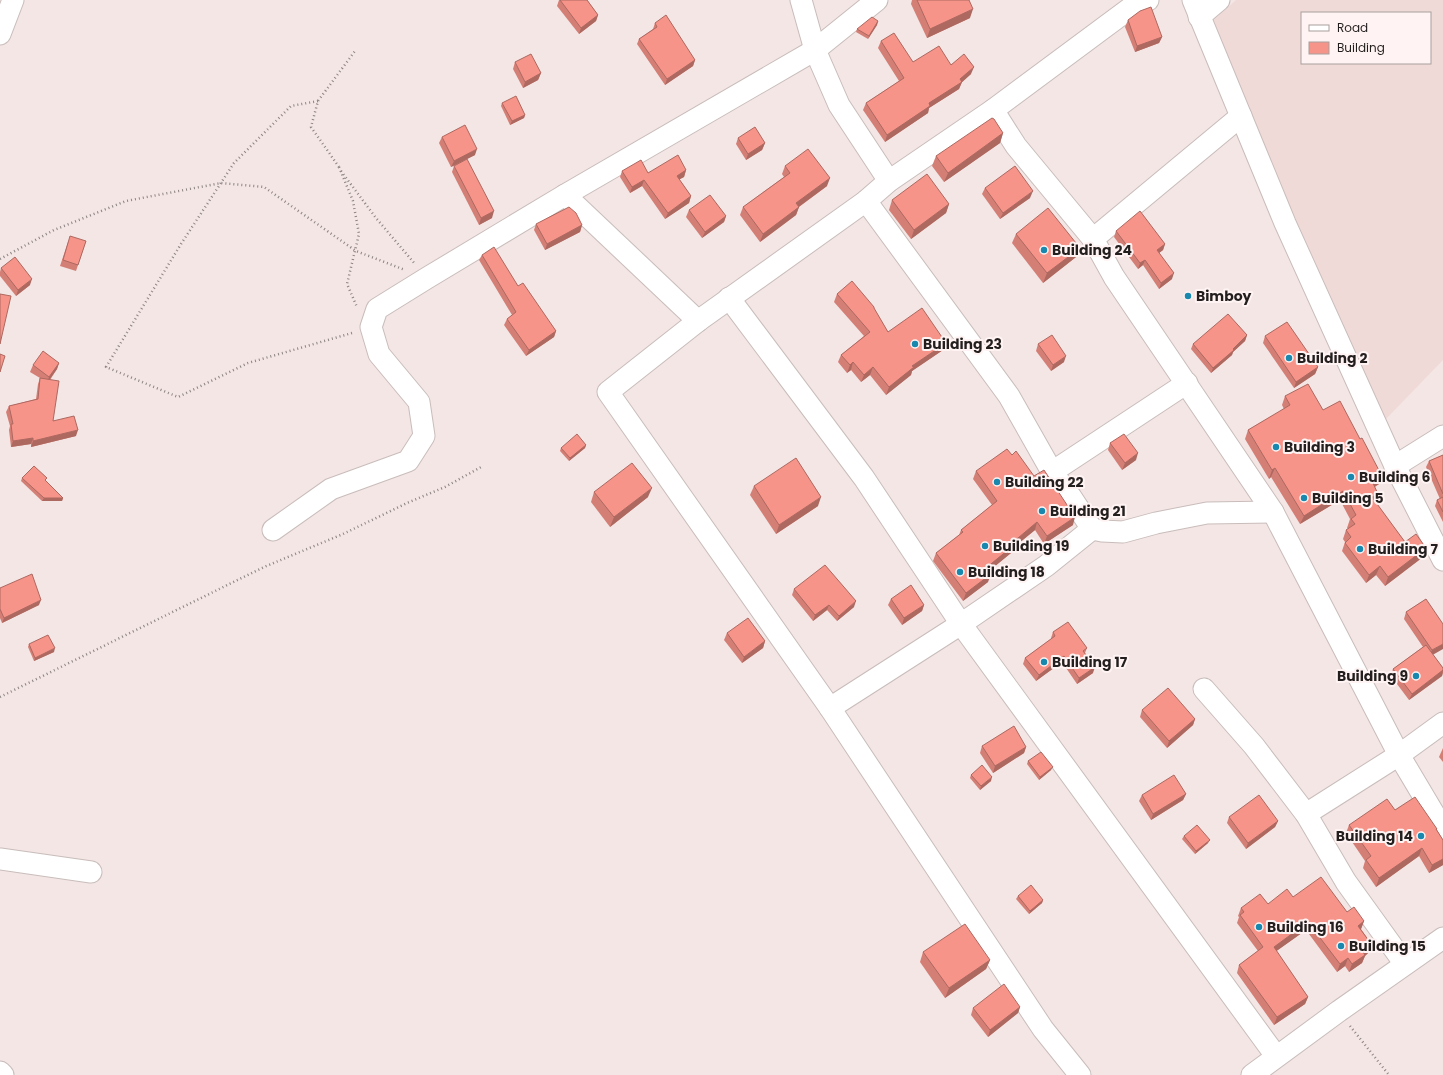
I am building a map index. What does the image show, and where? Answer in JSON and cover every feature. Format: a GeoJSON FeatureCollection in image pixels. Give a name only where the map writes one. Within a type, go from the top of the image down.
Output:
{"type":"FeatureCollection","features":[{"type":"Feature","properties":{"kind":"street"},"geometry":{"type":"LineString","coordinates":[[0,34],[13,0]]}},
{"type":"Feature","properties":{"kind":"street"},"geometry":{"type":"LineString","coordinates":[[801,0],[815,50],[839,105],[889,182]]}},
{"type":"Feature","properties":{"kind":"street"},"geometry":{"type":"LineString","coordinates":[[273,530],[331,489],[408,460],[424,436],[419,402],[379,354],[370,327],[377,309],[565,195],[815,50],[877,0]]}},
{"type":"Feature","properties":{"kind":"street"},"geometry":{"type":"LineString","coordinates":[[1080,1075],[1043,1029],[830,708],[608,392],[729,298],[866,201],[889,182],[992,110],[1133,6],[1148,0]]}},
{"type":"Feature","properties":{"kind":"street"},"geometry":{"type":"LineString","coordinates":[[1219,0],[1196,9],[1285,224],[1395,466],[1443,560]]}},
{"type":"Feature","properties":{"kind":"street"},"geometry":{"type":"LineString","coordinates":[[992,110],[1016,146],[1092,239],[1114,277],[1273,512],[1399,755],[1443,829]]}},
{"type":"Feature","properties":{"kind":"street"},"geometry":{"type":"LineString","coordinates":[[1092,239],[1241,116]]}},
{"type":"Feature","properties":{"kind":"street"},"geometry":{"type":"LineString","coordinates":[[565,195],[698,321]]}},
{"type":"Feature","properties":{"kind":"street"},"geometry":{"type":"LineString","coordinates":[[866,201],[1009,396],[1052,472],[1092,529],[1102,532],[1123,532],[1156,523],[1207,513],[1273,512]]}},
{"type":"Feature","properties":{"kind":"street"},"geometry":{"type":"LineString","coordinates":[[729,298],[864,478],[961,624],[1276,1056]]}},
{"type":"Feature","properties":{"kind":"street"},"geometry":{"type":"LineString","coordinates":[[1052,472],[1187,384]]}},
{"type":"Feature","properties":{"kind":"street"},"geometry":{"type":"LineString","coordinates":[[1395,466],[1443,436]]}},
{"type":"Feature","properties":{"kind":"street"},"geometry":{"type":"LineString","coordinates":[[830,708],[961,624],[1046,566],[1092,529]]}},
{"type":"Feature","properties":{"kind":"street"},"geometry":{"type":"LineString","coordinates":[[1204,689],[1254,746],[1306,814],[1346,882],[1405,964]]}},
{"type":"Feature","properties":{"kind":"street"},"geometry":{"type":"LineString","coordinates":[[1306,814],[1399,755],[1443,723]]}},
{"type":"Feature","properties":{"kind":"street"},"geometry":{"type":"LineString","coordinates":[[0,859],[91,872]]}},
{"type":"Feature","properties":{"kind":"street"},"geometry":{"type":"LineString","coordinates":[[1252,1075],[1276,1056],[1443,938]]}},
{"type":"Feature","properties":{"kind":"street"},"geometry":{"type":"LineString","coordinates":[[0,1072],[3,1075]]}},
{"type":"Feature","properties":{"kind":"path"},"geometry":{"type":"LineString","coordinates":[[355,51],[318,101],[311,128],[376,218],[427,278]]}},
{"type":"Feature","properties":{"kind":"path"},"geometry":{"type":"LineString","coordinates":[[318,101],[291,106],[234,163],[181,244],[106,367],[178,397],[248,363],[370,327],[356,306],[348,284],[359,234],[353,201],[339,167]]}},
{"type":"Feature","properties":{"kind":"path"},"geometry":{"type":"LineString","coordinates":[[0,259],[54,230],[126,201],[221,183],[264,187],[356,250],[427,278]]}},
{"type":"Feature","properties":{"kind":"path"},"geometry":{"type":"LineString","coordinates":[[0,697],[264,567],[342,534],[407,503],[445,487],[483,466]]}},
{"type":"Feature","properties":{"kind":"path"},"geometry":{"type":"LineString","coordinates":[[1339,1011],[1389,1075]]}},
{"type":"Feature","properties":{"kind":"shaded area"},"geometry":{"type":"Polygon","coordinates":[[[1236,0],[1443,0],[1443,360],[1386,419],[1208,25],[1236,0]]]}},
{"type":"Feature","properties":{"kind":"building"},"geometry":{"type":"Polygon","coordinates":[[[560,0],[587,0],[598,15],[581,28],[560,0]]]}},
{"type":"Feature","properties":{"kind":"building"},"geometry":{"type":"Polygon","coordinates":[[[917,0],[969,0],[973,9],[930,29],[917,0]]]}},
{"type":"Feature","properties":{"kind":"building"},"geometry":{"type":"Polygon","coordinates":[[[1151,7],[1162,37],[1137,46],[1128,20],[1140,11],[1151,7]]]}},
{"type":"Feature","properties":{"kind":"building"},"geometry":{"type":"Polygon","coordinates":[[[666,15],[695,60],[667,79],[639,39],[657,27],[655,23],[666,15]]]}},
{"type":"Feature","properties":{"kind":"building"},"geometry":{"type":"Polygon","coordinates":[[[872,17],[878,21],[869,36],[857,29],[872,17]]]}},
{"type":"Feature","properties":{"kind":"building"},"geometry":{"type":"Polygon","coordinates":[[[894,33],[913,62],[939,46],[951,65],[964,54],[974,67],[960,79],[962,82],[929,103],[930,106],[887,135],[866,103],[904,78],[881,41],[894,33]]]}},
{"type":"Feature","properties":{"kind":"building"},"geometry":{"type":"Polygon","coordinates":[[[531,54],[541,73],[525,82],[515,62],[531,54]]]}},
{"type":"Feature","properties":{"kind":"building"},"geometry":{"type":"Polygon","coordinates":[[[516,96],[525,115],[512,121],[502,103],[516,96]]]}},
{"type":"Feature","properties":{"kind":"building"},"geometry":{"type":"Polygon","coordinates":[[[992,118],[1003,133],[948,173],[936,156],[992,118]]]}},
{"type":"Feature","properties":{"kind":"building"},"geometry":{"type":"Polygon","coordinates":[[[465,125],[477,149],[454,161],[442,137],[465,125]]]}},
{"type":"Feature","properties":{"kind":"building"},"geometry":{"type":"Polygon","coordinates":[[[755,127],[765,143],[748,154],[738,138],[755,127]]]}},
{"type":"Feature","properties":{"kind":"building"},"geometry":{"type":"Polygon","coordinates":[[[808,149],[830,178],[796,203],[799,207],[763,234],[743,207],[790,173],[785,166],[808,149]]]}},
{"type":"Feature","properties":{"kind":"building"},"geometry":{"type":"Polygon","coordinates":[[[678,155],[686,170],[677,176],[691,196],[668,213],[644,180],[632,187],[622,171],[641,160],[648,173],[678,155]]]}},
{"type":"Feature","properties":{"kind":"building"},"geometry":{"type":"Polygon","coordinates":[[[467,159],[494,211],[481,218],[454,166],[467,159]]]}},
{"type":"Feature","properties":{"kind":"building"},"geometry":{"type":"Polygon","coordinates":[[[1015,166],[1033,191],[1003,213],[985,188],[1015,166]]]}},
{"type":"Feature","properties":{"kind":"building"},"geometry":{"type":"Polygon","coordinates":[[[927,174],[949,204],[914,230],[892,200],[927,174]]]}},
{"type":"Feature","properties":{"kind":"building"},"geometry":{"type":"Polygon","coordinates":[[[710,195],[726,216],[705,232],[689,210],[710,195]]]}},
{"type":"Feature","properties":{"kind":"building"},"geometry":{"type":"Polygon","coordinates":[[[569,207],[576,213],[582,225],[547,244],[536,224],[569,207]]]}},
{"type":"Feature","properties":{"kind":"building","name":"Building 24"},"geometry":{"type":"Polygon","coordinates":[[[1048,208],[1080,248],[1047,273],[1016,234],[1048,208]]]}},
{"type":"Feature","properties":{"kind":"building"},"geometry":{"type":"Polygon","coordinates":[[[1140,211],[1165,244],[1157,250],[1174,273],[1161,283],[1145,260],[1140,263],[1116,231],[1140,211]]]}},
{"type":"Feature","properties":{"kind":"building"},"geometry":{"type":"Polygon","coordinates":[[[70,236],[86,241],[78,265],[63,260],[70,236]]]}},
{"type":"Feature","properties":{"kind":"building"},"geometry":{"type":"Polygon","coordinates":[[[494,247],[518,286],[523,283],[556,331],[529,350],[507,319],[516,312],[482,255],[494,247]]]}},
{"type":"Feature","properties":{"kind":"building"},"geometry":{"type":"Polygon","coordinates":[[[15,257],[32,279],[18,290],[1,268],[15,257]]]}},
{"type":"Feature","properties":{"kind":"building"},"geometry":{"type":"Polygon","coordinates":[[[852,281],[874,307],[888,332],[922,308],[946,343],[912,366],[914,367],[889,387],[873,367],[864,375],[853,362],[850,365],[841,355],[870,332],[837,294],[852,281]]]}},
{"type":"Feature","properties":{"kind":"building"},"geometry":{"type":"Polygon","coordinates":[[[0,294],[11,296],[0,344],[0,294]]]}},
{"type":"Feature","properties":{"kind":"building"},"geometry":{"type":"Polygon","coordinates":[[[1228,314],[1247,335],[1233,349],[1234,350],[1213,368],[1193,344],[1228,314]]]}},
{"type":"Feature","properties":{"kind":"building","name":"Building 2"},"geometry":{"type":"Polygon","coordinates":[[[1287,322],[1318,367],[1296,382],[1265,336],[1287,322]]]}},
{"type":"Feature","properties":{"kind":"building"},"geometry":{"type":"Polygon","coordinates":[[[1052,335],[1066,356],[1053,365],[1038,344],[1052,335]]]}},
{"type":"Feature","properties":{"kind":"building"},"geometry":{"type":"Polygon","coordinates":[[[43,351],[59,363],[49,377],[33,365],[43,351]]]}},
{"type":"Feature","properties":{"kind":"building"},"geometry":{"type":"Polygon","coordinates":[[[0,354],[5,356],[0,372],[0,354]]]}},
{"type":"Feature","properties":{"kind":"building"},"geometry":{"type":"Polygon","coordinates":[[[40,378],[59,381],[53,421],[74,416],[78,430],[33,441],[33,438],[13,441],[11,424],[13,424],[9,406],[38,399],[40,378]]]}},
{"type":"Feature","properties":{"kind":"building"},"geometry":{"type":"Polygon","coordinates":[[[1308,384],[1323,410],[1340,401],[1382,476],[1372,481],[1378,494],[1372,497],[1405,542],[1416,534],[1426,548],[1388,577],[1380,566],[1369,575],[1345,543],[1351,537],[1346,530],[1355,524],[1351,519],[1356,515],[1343,491],[1304,516],[1275,468],[1272,470],[1248,430],[1290,405],[1285,396],[1308,384]]]}},
{"type":"Feature","properties":{"kind":"building"},"geometry":{"type":"Polygon","coordinates":[[[577,434],[586,445],[570,458],[561,448],[577,434]]]}},
{"type":"Feature","properties":{"kind":"building"},"geometry":{"type":"Polygon","coordinates":[[[1124,434],[1138,453],[1125,463],[1110,443],[1124,434]]]}},
{"type":"Feature","properties":{"kind":"building"},"geometry":{"type":"Polygon","coordinates":[[[1007,449],[1012,455],[1016,451],[1034,476],[1044,470],[1075,517],[1047,536],[1037,522],[1012,543],[1014,545],[986,568],[991,574],[966,593],[936,553],[963,532],[961,530],[997,501],[976,471],[1007,449]]]}},
{"type":"Feature","properties":{"kind":"building"},"geometry":{"type":"Polygon","coordinates":[[[1443,455],[1443,494],[1429,461],[1443,455]]]}},
{"type":"Feature","properties":{"kind":"building"},"geometry":{"type":"Polygon","coordinates":[[[796,458],[821,497],[779,525],[754,486],[796,458]]]}},
{"type":"Feature","properties":{"kind":"building"},"geometry":{"type":"Polygon","coordinates":[[[632,463],[652,488],[614,517],[594,492],[632,463]]]}},
{"type":"Feature","properties":{"kind":"building"},"geometry":{"type":"Polygon","coordinates":[[[34,466],[47,478],[45,480],[63,498],[44,498],[22,478],[34,466]]]}},
{"type":"Feature","properties":{"kind":"building"},"geometry":{"type":"Polygon","coordinates":[[[1443,497],[1443,512],[1437,500],[1443,497]]]}},
{"type":"Feature","properties":{"kind":"building"},"geometry":{"type":"Polygon","coordinates":[[[825,565],[856,601],[839,616],[829,605],[815,615],[794,589],[825,565]]]}},
{"type":"Feature","properties":{"kind":"building"},"geometry":{"type":"Polygon","coordinates":[[[32,574],[41,600],[4,618],[0,609],[0,588],[32,574]]]}},
{"type":"Feature","properties":{"kind":"building"},"geometry":{"type":"Polygon","coordinates":[[[911,585],[924,605],[904,618],[891,599],[911,585]]]}},
{"type":"Feature","properties":{"kind":"building"},"geometry":{"type":"Polygon","coordinates":[[[1426,599],[1443,624],[1443,644],[1432,650],[1406,612],[1426,599]]]}},
{"type":"Feature","properties":{"kind":"building"},"geometry":{"type":"Polygon","coordinates":[[[748,618],[765,641],[744,657],[727,633],[748,618]]]}},
{"type":"Feature","properties":{"kind":"building"},"geometry":{"type":"Polygon","coordinates":[[[1068,622],[1087,648],[1083,651],[1095,667],[1079,678],[1064,656],[1039,675],[1025,658],[1055,636],[1053,632],[1068,622]]]}},
{"type":"Feature","properties":{"kind":"building"},"geometry":{"type":"Polygon","coordinates":[[[48,635],[55,648],[35,658],[29,644],[48,635]]]}},
{"type":"Feature","properties":{"kind":"building","name":"Building 9"},"geometry":{"type":"Polygon","coordinates":[[[1426,645],[1443,670],[1412,694],[1393,669],[1426,645]]]}},
{"type":"Feature","properties":{"kind":"building"},"geometry":{"type":"Polygon","coordinates":[[[1168,688],[1195,719],[1169,741],[1142,710],[1168,688]]]}},
{"type":"Feature","properties":{"kind":"building"},"geometry":{"type":"Polygon","coordinates":[[[1014,726],[1026,747],[995,766],[982,746],[1014,726]]]}},
{"type":"Feature","properties":{"kind":"building"},"geometry":{"type":"Polygon","coordinates":[[[1041,752],[1053,767],[1040,777],[1028,761],[1041,752]]]}},
{"type":"Feature","properties":{"kind":"building"},"geometry":{"type":"Polygon","coordinates":[[[982,765],[992,777],[981,786],[971,775],[982,765]]]}},
{"type":"Feature","properties":{"kind":"building"},"geometry":{"type":"Polygon","coordinates":[[[1174,775],[1186,794],[1153,814],[1142,795],[1174,775]]]}},
{"type":"Feature","properties":{"kind":"building"},"geometry":{"type":"Polygon","coordinates":[[[1259,795],[1278,821],[1248,843],[1229,817],[1259,795]]]}},
{"type":"Feature","properties":{"kind":"building"},"geometry":{"type":"Polygon","coordinates":[[[1415,797],[1443,840],[1443,859],[1432,865],[1422,848],[1379,878],[1366,860],[1371,856],[1349,825],[1387,799],[1395,810],[1415,797]]]}},
{"type":"Feature","properties":{"kind":"building"},"geometry":{"type":"Polygon","coordinates":[[[1197,825],[1210,840],[1196,851],[1184,836],[1197,825]]]}},
{"type":"Feature","properties":{"kind":"building"},"geometry":{"type":"Polygon","coordinates":[[[1321,877],[1347,912],[1354,907],[1364,921],[1358,926],[1372,945],[1363,952],[1365,955],[1352,964],[1348,958],[1340,964],[1308,922],[1274,947],[1308,997],[1277,1017],[1239,965],[1263,947],[1240,915],[1244,912],[1241,908],[1260,894],[1268,904],[1287,889],[1293,897],[1321,877]]]}},
{"type":"Feature","properties":{"kind":"building"},"geometry":{"type":"Polygon","coordinates":[[[1031,885],[1043,900],[1030,911],[1018,896],[1031,885]]]}},
{"type":"Feature","properties":{"kind":"building"},"geometry":{"type":"Polygon","coordinates":[[[965,924],[990,960],[949,988],[923,952],[965,924]]]}},
{"type":"Feature","properties":{"kind":"building"},"geometry":{"type":"Polygon","coordinates":[[[1004,984],[1020,1007],[990,1030],[973,1008],[1004,984]]]}},
{"type":"Feature","properties":{"kind":"place","name":"Building 24"},"geometry":{"type":"Point","coordinates":[1044,250]}},
{"type":"Feature","properties":{"kind":"place","name":"Bimboy"},"geometry":{"type":"Point","coordinates":[1188,296]}},
{"type":"Feature","properties":{"kind":"place","name":"Building 23"},"geometry":{"type":"Point","coordinates":[915,344]}},
{"type":"Feature","properties":{"kind":"place","name":"Building 2"},"geometry":{"type":"Point","coordinates":[1289,358]}},
{"type":"Feature","properties":{"kind":"place","name":"Building 3"},"geometry":{"type":"Point","coordinates":[1276,447]}},
{"type":"Feature","properties":{"kind":"place","name":"Building 6"},"geometry":{"type":"Point","coordinates":[1351,477]}},
{"type":"Feature","properties":{"kind":"place","name":"Building 22"},"geometry":{"type":"Point","coordinates":[997,482]}},
{"type":"Feature","properties":{"kind":"place","name":"Building 5"},"geometry":{"type":"Point","coordinates":[1304,498]}},
{"type":"Feature","properties":{"kind":"place","name":"Building 21"},"geometry":{"type":"Point","coordinates":[1042,511]}},
{"type":"Feature","properties":{"kind":"place","name":"Building 19"},"geometry":{"type":"Point","coordinates":[985,546]}},
{"type":"Feature","properties":{"kind":"place","name":"Building 7"},"geometry":{"type":"Point","coordinates":[1360,549]}},
{"type":"Feature","properties":{"kind":"place","name":"Building 18"},"geometry":{"type":"Point","coordinates":[960,572]}},
{"type":"Feature","properties":{"kind":"place","name":"Building 17"},"geometry":{"type":"Point","coordinates":[1044,662]}},
{"type":"Feature","properties":{"kind":"place","name":"Building 9"},"geometry":{"type":"Point","coordinates":[1416,676]}},
{"type":"Feature","properties":{"kind":"place","name":"Building 14"},"geometry":{"type":"Point","coordinates":[1421,836]}},
{"type":"Feature","properties":{"kind":"place","name":"Building 16"},"geometry":{"type":"Point","coordinates":[1259,927]}},
{"type":"Feature","properties":{"kind":"place","name":"Building 15"},"geometry":{"type":"Point","coordinates":[1341,946]}}]}
